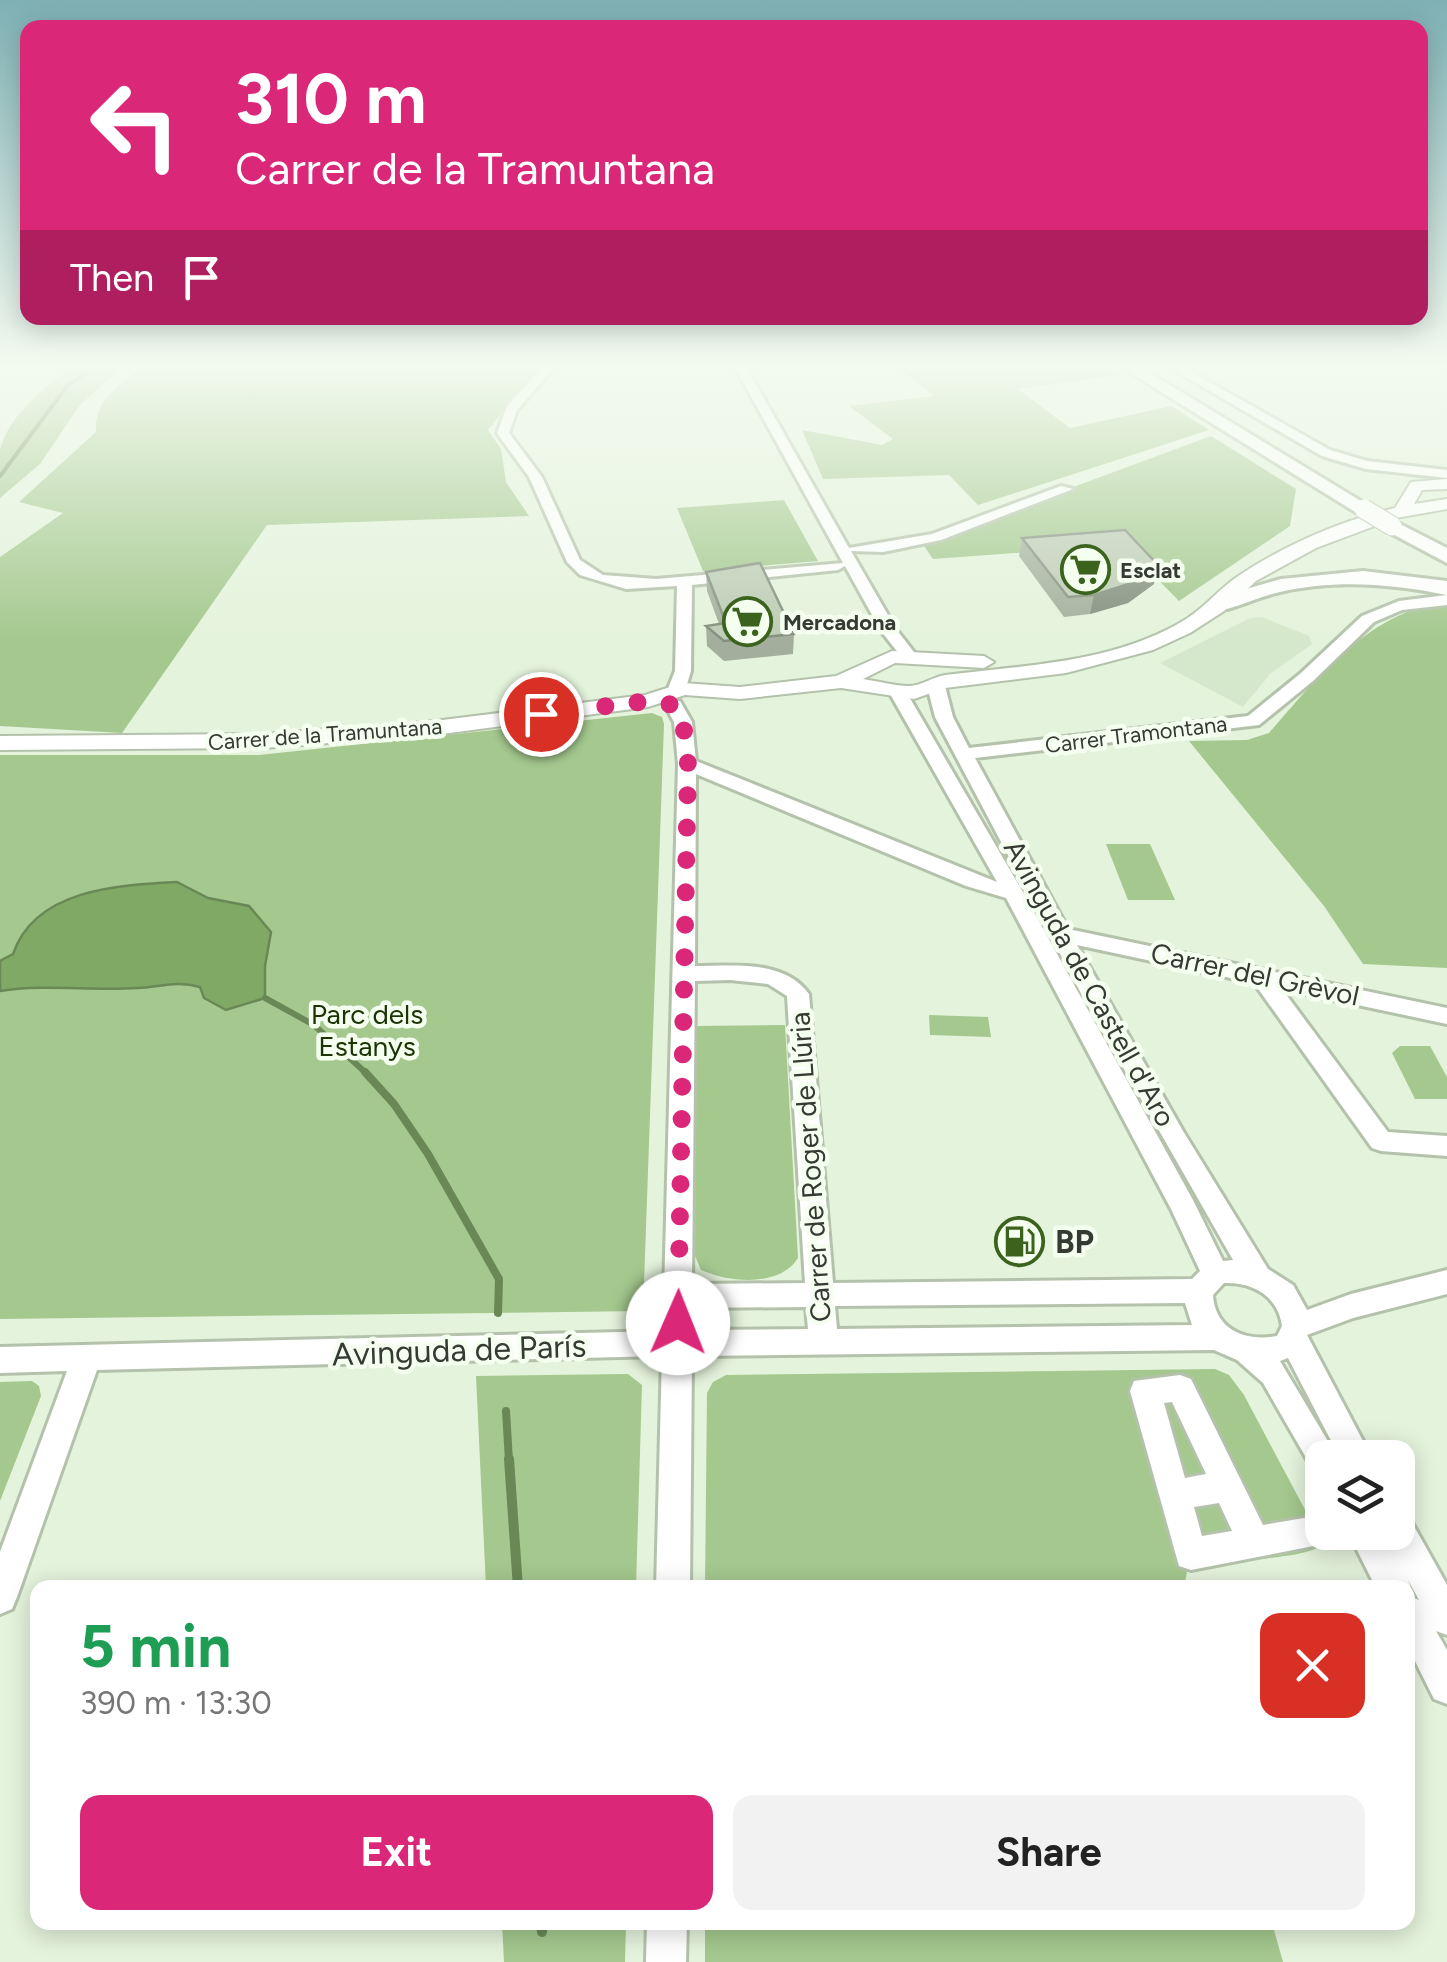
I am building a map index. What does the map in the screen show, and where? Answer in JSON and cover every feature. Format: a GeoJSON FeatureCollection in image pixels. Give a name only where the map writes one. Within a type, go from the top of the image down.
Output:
{"type":"FeatureCollection","features":[{"type":"Feature","properties":{"kind":"highway"},"geometry":{"type":"LineString","coordinates":[[1293,459],[1447,542]]}},
{"type":"Feature","properties":{"kind":"highway"},"geometry":{"type":"LineString","coordinates":[[1301,459],[1390,513],[1447,557]]}},
{"type":"Feature","properties":{"kind":"highway"},"geometry":{"type":"LineString","coordinates":[[1227,602],[1289,582],[1334,577],[1376,577],[1447,588]]}},
{"type":"Feature","properties":{"kind":"main road"},"geometry":{"type":"LineString","coordinates":[[1390,513],[1420,484],[1447,484]]}},
{"type":"Feature","properties":{"kind":"main road"},"geometry":{"type":"LineString","coordinates":[[1413,491],[1425,500],[1447,504]]}},
{"type":"Feature","properties":{"kind":"main road"},"geometry":{"type":"LineString","coordinates":[[841,682],[876,664],[917,658],[968,664],[1004,661],[1074,653],[1132,639],[1194,614],[1298,552],[1390,513],[1447,504]]}},
{"type":"Feature","properties":{"kind":"main road"},"geometry":{"type":"LineString","coordinates":[[841,682],[919,692],[938,684],[1132,653],[1201,621],[1227,602],[1249,578]]}},
{"type":"Feature","properties":{"kind":"main road"},"geometry":{"type":"LineString","coordinates":[[917,658],[941,670],[938,684]]}},
{"type":"Feature","properties":{"kind":"main road"},"geometry":{"type":"LineString","coordinates":[[876,664],[873,680],[893,690]]}},
{"type":"Feature","properties":{"kind":"main road","name":"Carrer de la Tramuntana"},"geometry":{"type":"LineString","coordinates":[[0,742],[263,741],[434,728],[841,682]]}},
{"type":"Feature","properties":{"kind":"street"},"geometry":{"type":"LineString","coordinates":[[522,459],[534,476],[574,562],[585,573],[620,584],[838,566]]}},
{"type":"Feature","properties":{"kind":"street"},"geometry":{"type":"LineString","coordinates":[[780,459],[881,645],[876,664]]}},
{"type":"Feature","properties":{"kind":"street"},"geometry":{"type":"LineString","coordinates":[[792,459],[890,632],[917,658]]}},
{"type":"Feature","properties":{"kind":"street"},"geometry":{"type":"LineString","coordinates":[[1345,459],[1366,465],[1447,474]]}},
{"type":"Feature","properties":{"kind":"street"},"geometry":{"type":"LineString","coordinates":[[856,548],[885,549],[914,542],[1066,489]]}},
{"type":"Feature","properties":{"kind":"street"},"geometry":{"type":"LineString","coordinates":[[673,1580],[688,764],[681,698],[685,581]]}},
{"type":"Feature","properties":{"kind":"street","name":"Carrer Tramontana"},"geometry":{"type":"LineString","coordinates":[[964,754],[1253,721],[1307,677],[1368,618],[1399,606],[1447,600]]}},
{"type":"Feature","properties":{"kind":"street","name":"Avinguda de Castell d'Aro"},"geometry":{"type":"LineString","coordinates":[[938,684],[944,717],[1062,935],[1256,1275]]}},
{"type":"Feature","properties":{"kind":"street","name":"Avinguda de Castell d'Aro"},"geometry":{"type":"LineString","coordinates":[[893,690],[1014,894],[1184,1208],[1207,1283]]}},
{"type":"Feature","properties":{"kind":"street"},"geometry":{"type":"LineString","coordinates":[[688,764],[973,882],[1014,894]]}},
{"type":"Feature","properties":{"kind":"street","name":"Carrer del Grèvol"},"geometry":{"type":"LineString","coordinates":[[1062,935],[1447,1016]]}},
{"type":"Feature","properties":{"kind":"street","name":"Carrer de Roger de Llúria"},"geometry":{"type":"LineString","coordinates":[[684,974],[762,975],[787,981],[798,994],[823,1342]]}},
{"type":"Feature","properties":{"kind":"street"},"geometry":{"type":"LineString","coordinates":[[1261,976],[1381,1141],[1447,1146]]}},
{"type":"Feature","properties":{"kind":"street"},"geometry":{"type":"LineString","coordinates":[[678,1296],[1207,1283],[1227,1271],[1256,1275],[1282,1291],[1318,1304],[1352,1306]]}},
{"type":"Feature","properties":{"kind":"street"},"geometry":{"type":"LineString","coordinates":[[1248,1352],[1276,1351],[1296,1332],[1352,1306],[1447,1282]]}},
{"type":"Feature","properties":{"kind":"street"},"geometry":{"type":"LineString","coordinates":[[1207,1283],[1200,1314],[1218,1337],[1248,1352],[1274,1374],[1312,1440]]}},
{"type":"Feature","properties":{"kind":"street"},"geometry":{"type":"LineString","coordinates":[[1282,1291],[1296,1314],[1296,1332],[1348,1440]]}},
{"type":"Feature","properties":{"kind":"street","name":"Avinguda de París"},"geometry":{"type":"LineString","coordinates":[[0,1360],[678,1344],[1218,1337]]}},
{"type":"Feature","properties":{"kind":"street"},"geometry":{"type":"LineString","coordinates":[[0,1596],[86,1360]]}},
{"type":"Feature","properties":{"kind":"street"},"geometry":{"type":"LineString","coordinates":[[1255,1543],[1180,1388],[1145,1391],[1191,1554],[1255,1543],[1305,1534]]}},
{"type":"Feature","properties":{"kind":"street"},"geometry":{"type":"LineString","coordinates":[[1174,1495],[1227,1486]]}},
{"type":"Feature","properties":{"kind":"street"},"geometry":{"type":"LineString","coordinates":[[1385,1550],[1423,1583]]}},
{"type":"Feature","properties":{"kind":"street"},"geometry":{"type":"LineString","coordinates":[[1407,1550],[1423,1583],[1447,1618]]}},
{"type":"Feature","properties":{"kind":"street"},"geometry":{"type":"LineString","coordinates":[[1415,1626],[1447,1686]]}},
{"type":"Feature","properties":{"kind":"street"},"geometry":{"type":"LineString","coordinates":[[666,1962],[667,1930]]}},
{"type":"Feature","properties":{"kind":"shaded area"},"geometry":{"type":"Polygon","coordinates":[[[1262,617],[1309,636],[1312,644],[1271,673],[1243,707],[1160,663],[1250,618],[1262,617]]]}},
{"type":"Feature","properties":{"kind":"shaded area"},"geometry":{"type":"Polygon","coordinates":[[[177,882],[208,898],[249,906],[271,932],[265,998],[226,1010],[204,998],[200,987],[184,984],[0,991],[0,961],[13,954],[24,932],[59,903],[105,889],[177,882]]]}},
{"type":"Feature","properties":{"kind":"shaded area","name":"BP"},"geometry":{"type":"Polygon","coordinates":[[[1030,1224],[1038,1258],[1009,1259],[1002,1225],[1030,1224]]]}},
{"type":"Feature","properties":{"kind":"green space"},"geometry":{"type":"Polygon","coordinates":[[[0,459],[44,459],[40,464],[0,498],[0,459]]]}},
{"type":"Feature","properties":{"kind":"green space"},"geometry":{"type":"Polygon","coordinates":[[[67,459],[502,459],[506,482],[529,516],[267,525],[122,733],[0,726],[0,557],[63,513],[19,502],[67,459]]]}},
{"type":"Feature","properties":{"kind":"green space"},"geometry":{"type":"Polygon","coordinates":[[[814,459],[1121,459],[978,505],[949,475],[823,479],[814,459]]]}},
{"type":"Feature","properties":{"kind":"green space"},"geometry":{"type":"Polygon","coordinates":[[[1150,459],[1247,459],[1296,489],[1290,526],[1179,601],[1124,545],[933,559],[922,543],[1150,459]]]}},
{"type":"Feature","properties":{"kind":"green space"},"geometry":{"type":"Polygon","coordinates":[[[784,500],[818,561],[703,571],[677,508],[784,500]]]}},
{"type":"Feature","properties":{"kind":"green space"},"geometry":{"type":"Polygon","coordinates":[[[1447,603],[1447,968],[1363,964],[1324,906],[1189,741],[1247,740],[1269,733],[1325,670],[1369,633],[1419,608],[1447,603]]]}},
{"type":"Feature","properties":{"kind":"green space","name":"Parc dels Estanys"},"geometry":{"type":"Polygon","coordinates":[[[652,713],[662,717],[664,724],[643,1311],[0,1319],[0,755],[259,755],[652,713]]]}},
{"type":"Feature","properties":{"kind":"green space"},"geometry":{"type":"Polygon","coordinates":[[[1106,844],[1150,844],[1175,900],[1128,900],[1106,844]]]}},
{"type":"Feature","properties":{"kind":"green space"},"geometry":{"type":"Polygon","coordinates":[[[929,1015],[988,1017],[991,1037],[930,1035],[929,1015]]]}},
{"type":"Feature","properties":{"kind":"green space"},"geometry":{"type":"Polygon","coordinates":[[[785,1025],[798,1258],[790,1267],[767,1278],[726,1278],[701,1270],[695,1256],[696,1026],[785,1025]]]}},
{"type":"Feature","properties":{"kind":"green space"},"geometry":{"type":"Polygon","coordinates":[[[1400,1046],[1430,1046],[1447,1077],[1447,1099],[1415,1099],[1392,1053],[1400,1046]]]}},
{"type":"Feature","properties":{"kind":"green space"},"geometry":{"type":"Polygon","coordinates":[[[1215,1369],[1229,1375],[1244,1395],[1305,1510],[1305,1550],[1312,1550],[1197,1568],[1187,1572],[1185,1580],[705,1580],[707,1393],[713,1382],[726,1375],[1215,1369]]]}},
{"type":"Feature","properties":{"kind":"green space"},"geometry":{"type":"Polygon","coordinates":[[[628,1374],[642,1385],[636,1580],[486,1580],[476,1376],[628,1374]]]}},
{"type":"Feature","properties":{"kind":"green space"},"geometry":{"type":"Polygon","coordinates":[[[32,1381],[39,1386],[41,1396],[0,1501],[0,1382],[32,1381]]]}},
{"type":"Feature","properties":{"kind":"green space"},"geometry":{"type":"Polygon","coordinates":[[[502,1930],[626,1930],[625,1962],[504,1962],[502,1930]]]}},
{"type":"Feature","properties":{"kind":"green space"},"geometry":{"type":"Polygon","coordinates":[[[705,1930],[1274,1930],[1283,1962],[705,1962],[705,1930]]]}},
{"type":"Feature","properties":{"kind":"building"},"geometry":{"type":"Polygon","coordinates":[[[1125,530],[1158,565],[1132,583],[1094,595],[1068,597],[1022,538],[1125,530]]]}},
{"type":"Feature","properties":{"kind":"building","name":"Mercadona"},"geometry":{"type":"Polygon","coordinates":[[[760,563],[794,634],[724,641],[706,626],[726,623],[706,572],[760,563]]]}},
{"type":"Feature","properties":{"kind":"waterway"},"geometry":{"type":"LineString","coordinates":[[0,476],[13,459]]}},
{"type":"Feature","properties":{"kind":"waterway"},"geometry":{"type":"LineString","coordinates":[[265,998],[314,1025],[366,1073]]}},
{"type":"Feature","properties":{"kind":"waterway"},"geometry":{"type":"LineString","coordinates":[[366,1073],[394,1104],[428,1154],[499,1279],[498,1313]]}},
{"type":"Feature","properties":{"kind":"waterway"},"geometry":{"type":"LineString","coordinates":[[506,1411],[509,1461]]}},
{"type":"Feature","properties":{"kind":"waterway"},"geometry":{"type":"LineString","coordinates":[[509,1459],[517,1580]]}},
{"type":"Feature","properties":{"kind":"place","name":"Esclat"},"geometry":{"type":"Point","coordinates":[1085,570]}},
{"type":"Feature","properties":{"kind":"place","name":"Mercadona"},"geometry":{"type":"Point","coordinates":[748,622]}},
{"type":"Feature","properties":{"kind":"place","name":"BP"},"geometry":{"type":"Point","coordinates":[1020,1242]}},
{"type":"Feature","properties":{"kind":"route"},"geometry":{"type":"LineString","coordinates":[[541,714],[648,701],[674,705],[683,722],[688,764],[678,1323]]}}]}
